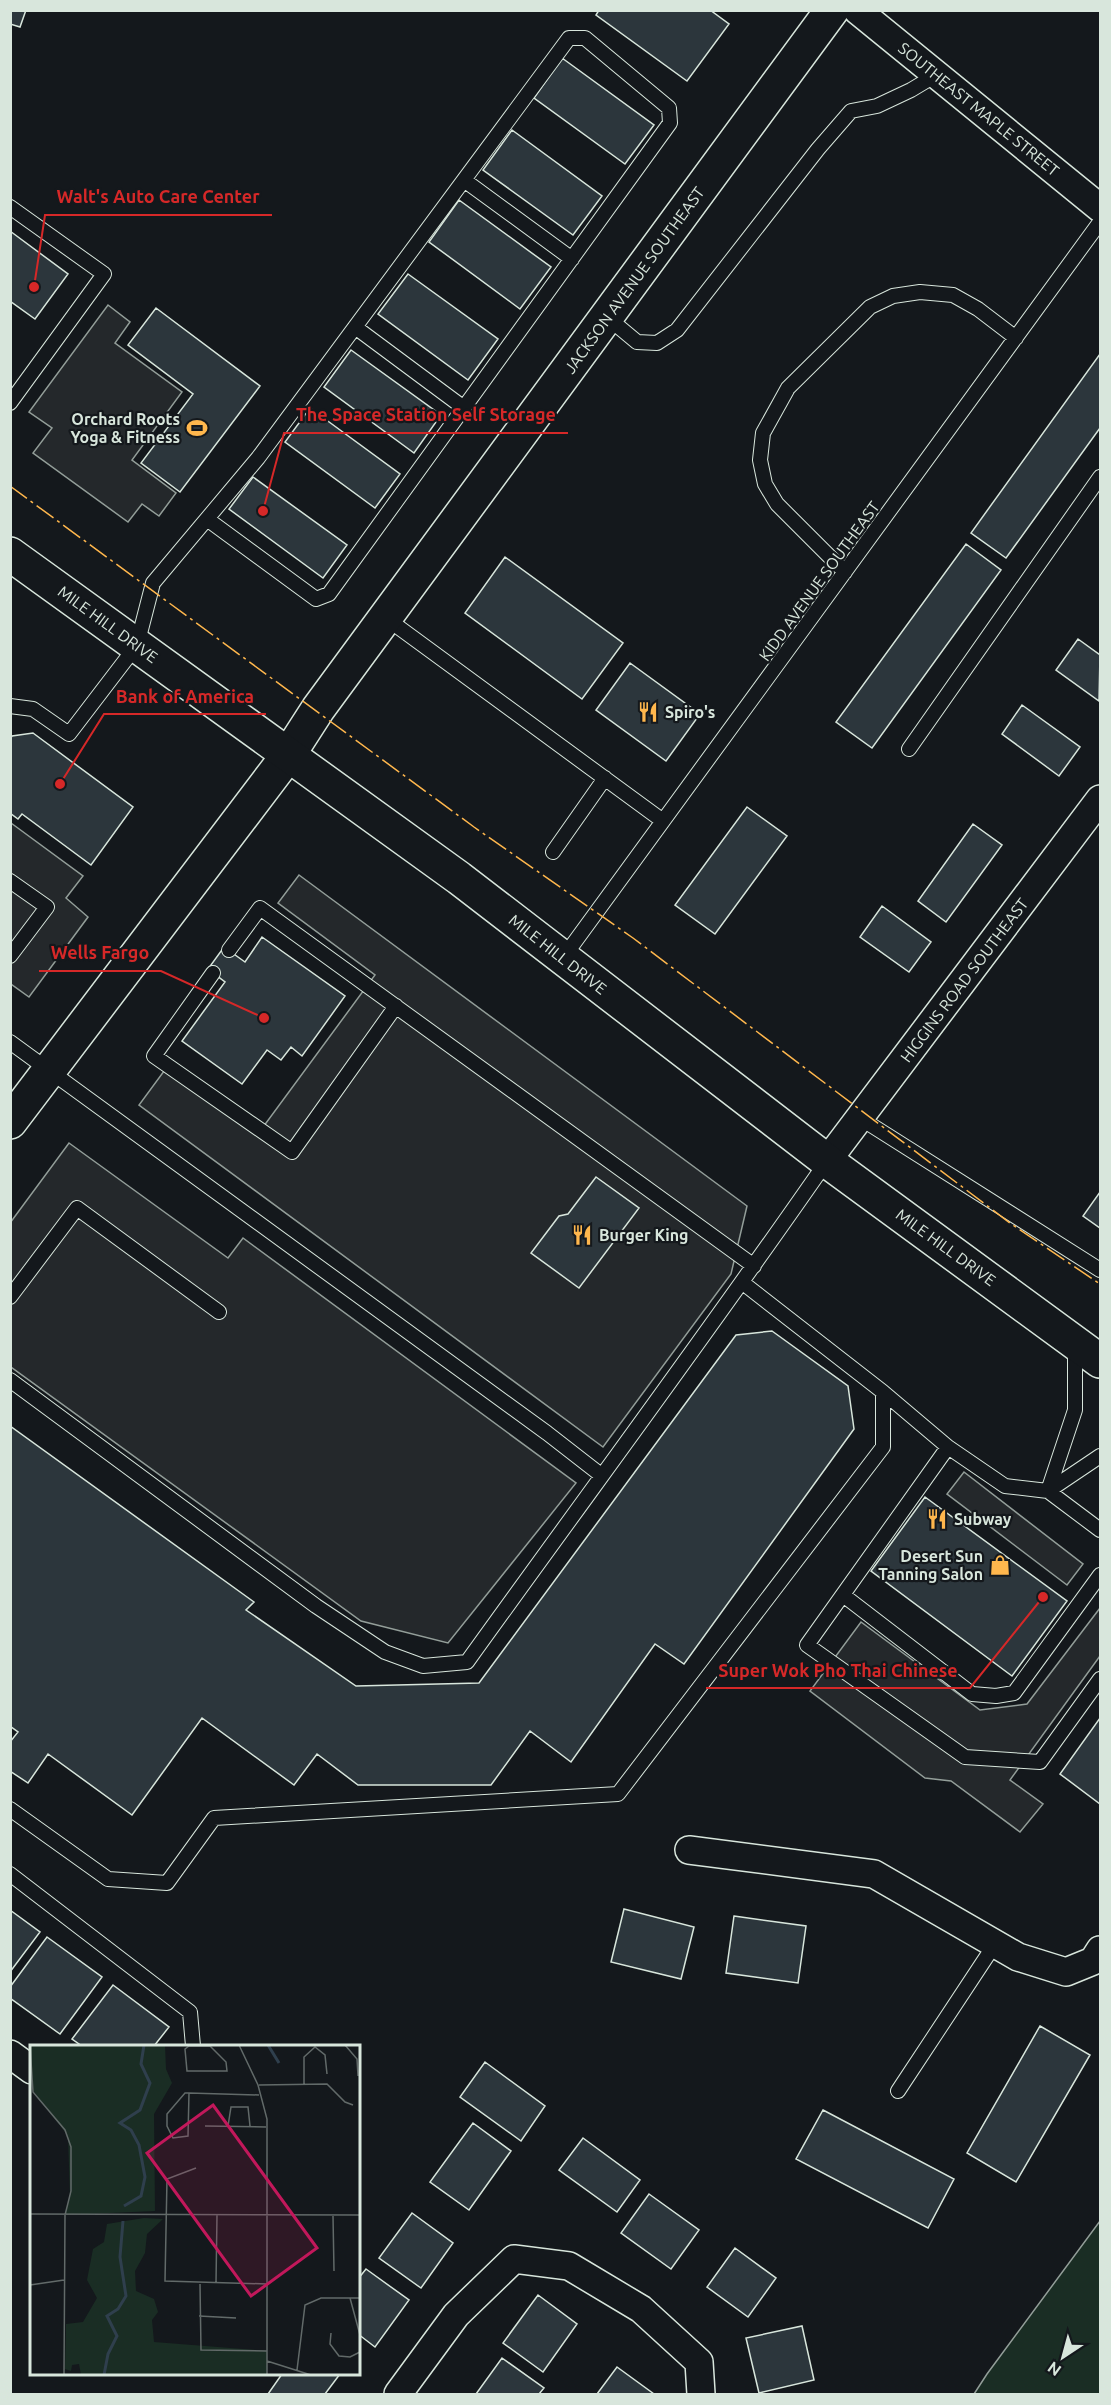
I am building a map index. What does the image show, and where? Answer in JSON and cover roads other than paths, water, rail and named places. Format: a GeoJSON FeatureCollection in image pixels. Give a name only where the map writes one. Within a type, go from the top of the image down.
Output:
{"type":"FeatureCollection","features":[{"type":"Feature","properties":{"kind":"main road","name":"JACKSON AVENUE SOUTHEAST"},"geometry":{"type":"LineString","coordinates":[[10,1122],[289,754],[318,709],[832,10]]}},
{"type":"Feature","properties":{"kind":"main road","name":"MILE HILL DRIVE"},"geometry":{"type":"LineString","coordinates":[[10,554],[459,878],[827,1161],[1101,1361]]}},
{"type":"Feature","properties":{"kind":"street","name":"SOUTHEAST MAPLE STREET"},"geometry":{"type":"LineString","coordinates":[[857,10],[1101,208]]}},
{"type":"Feature","properties":{"kind":"street","name":"HIGGINS ROAD SOUTHEAST"},"geometry":{"type":"LineString","coordinates":[[827,1161],[1101,799]]}},
{"type":"Feature","properties":{"kind":"street"},"geometry":{"type":"LineString","coordinates":[[689,1850],[874,1874],[1018,1957],[1066,1972],[1093,1962],[1101,1950]]}},
{"type":"Feature","properties":{"kind":"street"},"geometry":{"type":"LineString","coordinates":[[10,2054],[30,2069]]}},
{"type":"Feature","properties":{"kind":"street"},"geometry":{"type":"LineString","coordinates":[[398,2394],[456,2314],[513,2259],[569,2266],[641,2309],[699,2362],[701,2394]]}},
{"type":"Feature","properties":{"kind":"lane"},"geometry":{"type":"LineString","coordinates":[[10,706],[33,709],[69,734],[137,645],[153,583],[258,458],[569,38],[585,38],[669,108],[670,123],[329,594],[316,599],[207,519]]}},
{"type":"Feature","properties":{"kind":"lane"},"geometry":{"type":"LineString","coordinates":[[607,317],[637,342],[657,343],[677,330],[818,148],[851,111],[877,106],[912,90],[936,75]]}},
{"type":"Feature","properties":{"kind":"lane"},"geometry":{"type":"LineString","coordinates":[[464,180],[572,259]]}},
{"type":"Feature","properties":{"kind":"lane"},"geometry":{"type":"LineString","coordinates":[[10,207],[104,274],[12,397]]}},
{"type":"Feature","properties":{"kind":"lane","name":"KIDD AVENUE SOUTHEAST"},"geometry":{"type":"LineString","coordinates":[[563,958],[1101,222]]}},
{"type":"Feature","properties":{"kind":"lane"},"geometry":{"type":"LineString","coordinates":[[845,572],[777,504],[765,484],[760,460],[764,433],[788,387],[870,307],[894,296],[920,292],[953,296],[978,309],[1016,338]]}},
{"type":"Feature","properties":{"kind":"lane"},"geometry":{"type":"LineString","coordinates":[[355,327],[464,408]]}},
{"type":"Feature","properties":{"kind":"lane"},"geometry":{"type":"LineString","coordinates":[[909,749],[1101,477]]}},
{"type":"Feature","properties":{"kind":"lane"},"geometry":{"type":"LineString","coordinates":[[386,618],[663,821]]}},
{"type":"Feature","properties":{"kind":"lane"},"geometry":{"type":"LineString","coordinates":[[553,852],[605,778]]}},
{"type":"Feature","properties":{"kind":"lane"},"geometry":{"type":"LineString","coordinates":[[10,881],[47,908],[10,956]]}},
{"type":"Feature","properties":{"kind":"lane"},"geometry":{"type":"LineString","coordinates":[[229,950],[260,908],[754,1266]]}},
{"type":"Feature","properties":{"kind":"lane"},"geometry":{"type":"LineString","coordinates":[[213,973],[154,1056],[292,1152],[396,1006]]}},
{"type":"Feature","properties":{"kind":"lane"},"geometry":{"type":"LineString","coordinates":[[10,1042],[519,1412],[601,1475]]}},
{"type":"Feature","properties":{"kind":"lane"},"geometry":{"type":"LineString","coordinates":[[860,1118],[1101,1270]]}},
{"type":"Feature","properties":{"kind":"lane"},"geometry":{"type":"LineString","coordinates":[[10,1380],[316,1606],[385,1652],[423,1666],[467,1662],[743,1283],[827,1161]]}},
{"type":"Feature","properties":{"kind":"lane"},"geometry":{"type":"LineString","coordinates":[[10,1297],[77,1208],[219,1312]]}},
{"type":"Feature","properties":{"kind":"lane"},"geometry":{"type":"LineString","coordinates":[[743,1283],[883,1392],[948,1447],[1005,1486],[1048,1491],[1101,1530]]}},
{"type":"Feature","properties":{"kind":"lane"},"geometry":{"type":"LineString","coordinates":[[1048,1491],[1075,1410],[1075,1342]]}},
{"type":"Feature","properties":{"kind":"lane"},"geometry":{"type":"LineString","coordinates":[[10,1809],[108,1879],[167,1883],[214,1818],[618,1794],[883,1447],[883,1392]]}},
{"type":"Feature","properties":{"kind":"lane"},"geometry":{"type":"LineString","coordinates":[[948,1447],[807,1645],[965,1757],[1040,1762],[1101,1679]]}},
{"type":"Feature","properties":{"kind":"lane"},"geometry":{"type":"LineString","coordinates":[[1048,1491],[1101,1456]]}},
{"type":"Feature","properties":{"kind":"lane"},"geometry":{"type":"LineString","coordinates":[[843,1595],[972,1694],[996,1696],[1014,1693],[1101,1575]]}},
{"type":"Feature","properties":{"kind":"lane"},"geometry":{"type":"LineString","coordinates":[[10,1874],[190,2012],[194,2045]]}},
{"type":"Feature","properties":{"kind":"lane"},"geometry":{"type":"LineString","coordinates":[[898,2091],[995,1944]]}},
{"type":"Feature","properties":{"kind":"place","name":"Walt's Auto Care Center"},"geometry":{"type":"Point","coordinates":[34,287]}},
{"type":"Feature","properties":{"kind":"place","name":"Orchard Roots Yoga & Fitness"},"geometry":{"type":"Point","coordinates":[197,428]}},
{"type":"Feature","properties":{"kind":"place","name":"The Space Station Self Storage"},"geometry":{"type":"Point","coordinates":[263,511]}},
{"type":"Feature","properties":{"kind":"place","name":"Spiro's"},"geometry":{"type":"Point","coordinates":[648,712]}},
{"type":"Feature","properties":{"kind":"place","name":"Bank of America"},"geometry":{"type":"Point","coordinates":[60,784]}},
{"type":"Feature","properties":{"kind":"place","name":"Wells Fargo"},"geometry":{"type":"Point","coordinates":[264,1018]}},
{"type":"Feature","properties":{"kind":"place","name":"Burger King"},"geometry":{"type":"Point","coordinates":[582,1235]}},
{"type":"Feature","properties":{"kind":"place","name":"Subway"},"geometry":{"type":"Point","coordinates":[937,1519]}},
{"type":"Feature","properties":{"kind":"place","name":"Desert Sun Tanning Salon"},"geometry":{"type":"Point","coordinates":[1000,1565]}},
{"type":"Feature","properties":{"kind":"place","name":"Super Wok Pho Thai Chinese"},"geometry":{"type":"Point","coordinates":[1043,1597]}}]}
